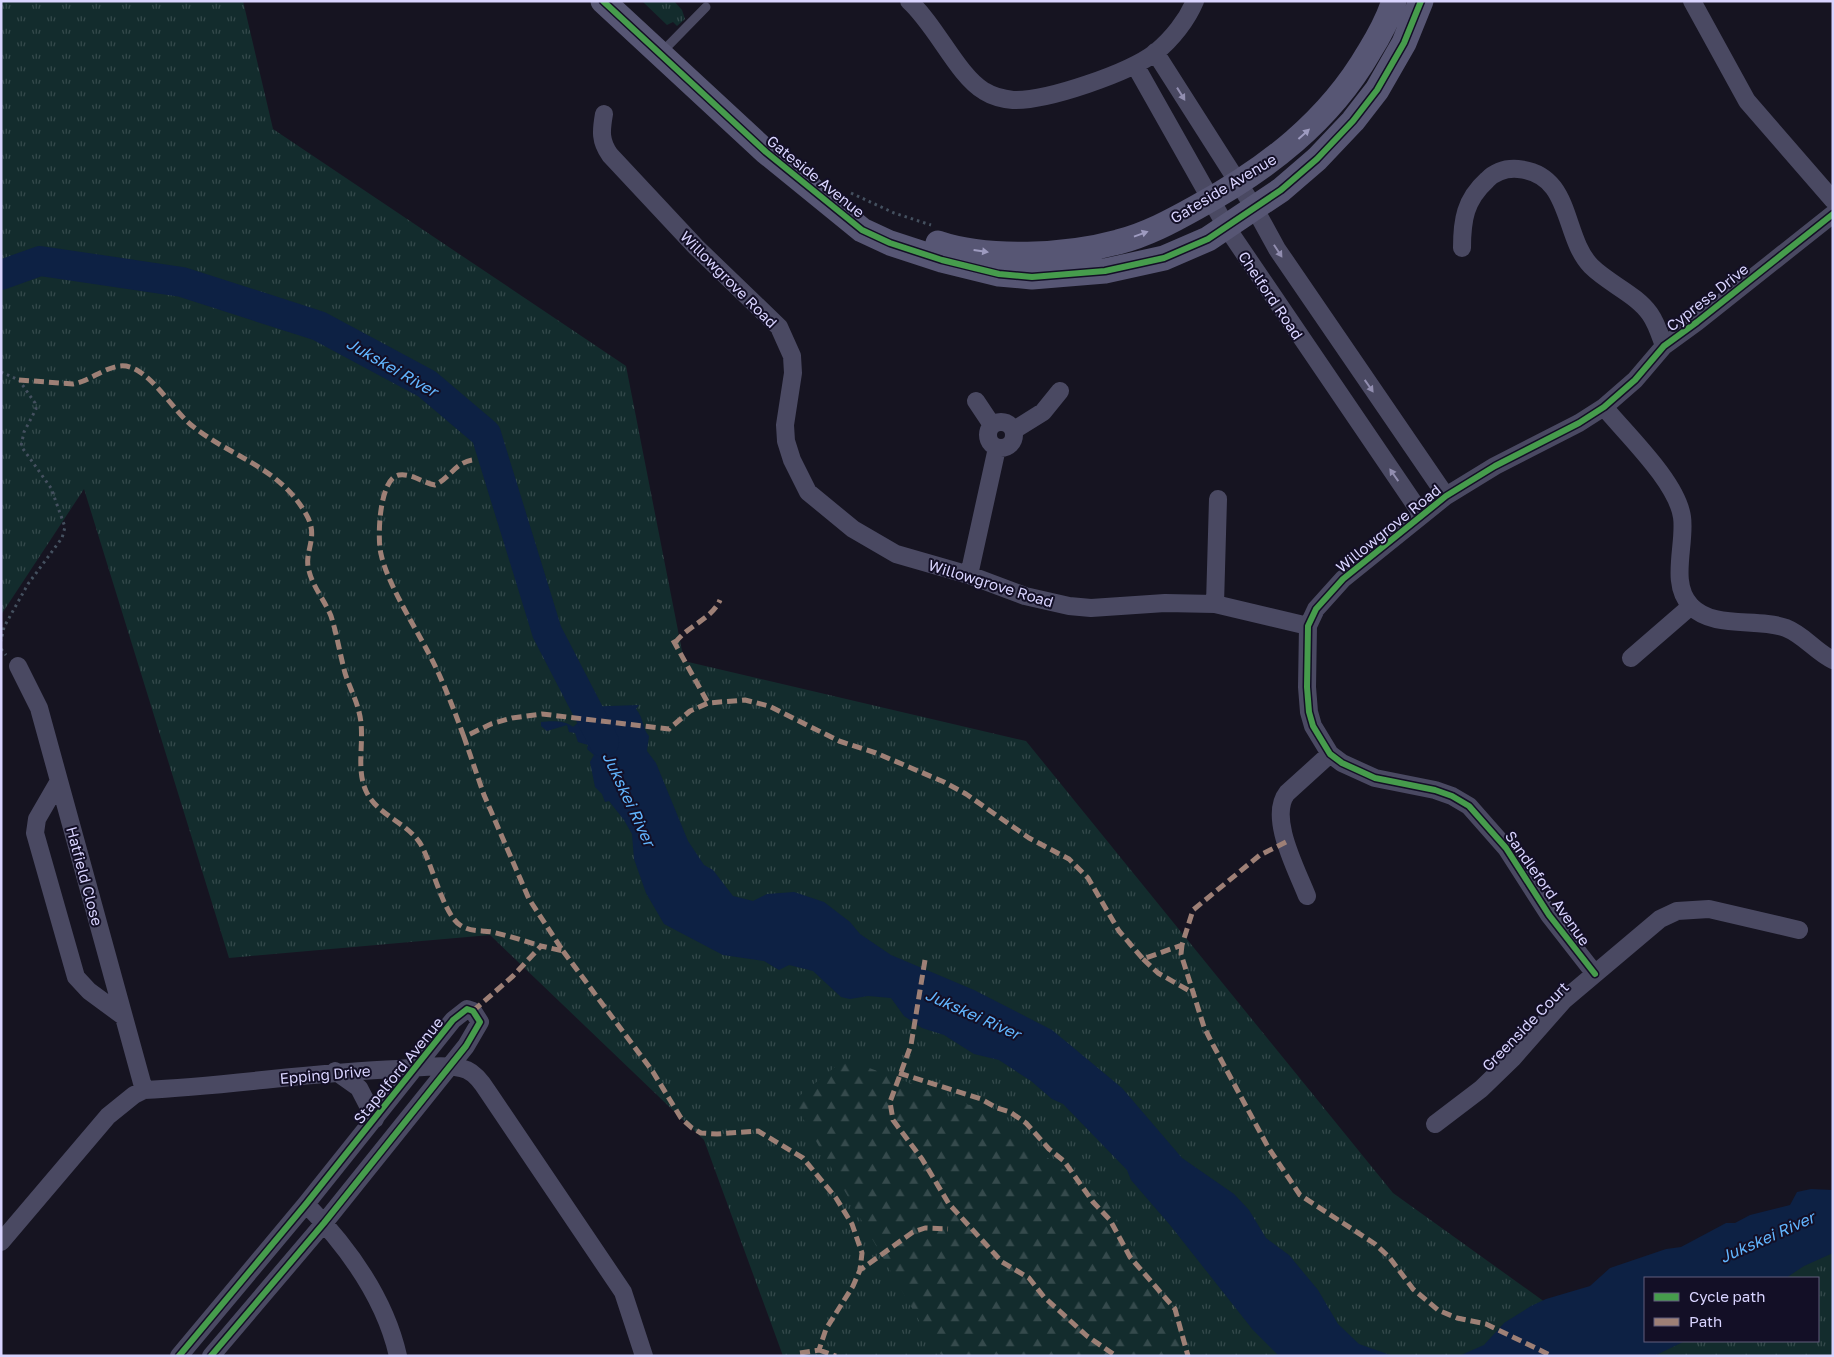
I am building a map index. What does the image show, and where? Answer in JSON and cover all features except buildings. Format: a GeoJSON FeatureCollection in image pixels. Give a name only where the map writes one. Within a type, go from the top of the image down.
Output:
{"type":"FeatureCollection","features":[{"type":"Feature","properties":{"kind":"street","name":"Gateside Avenue"},"geometry":{"type":"LineString","coordinates":[[602,1],[766,152],[864,215],[944,245],[990,252],[1051,253],[1118,242],[1146,232],[1210,200],[1294,143],[1338,98],[1373,46],[1394,1]]}},
{"type":"Feature","properties":{"kind":"street"},"geometry":{"type":"LineString","coordinates":[[909,1],[931,23],[969,79],[982,91],[994,97],[1012,100],[1053,94],[1135,64],[1155,52],[1184,22],[1195,1]]}},
{"type":"Feature","properties":{"kind":"street","name":"Gateside Avenue"},"geometry":{"type":"LineString","coordinates":[[841,200],[862,230],[890,243],[999,274],[1032,277],[1069,275],[1136,266],[1184,251],[1226,228],[1281,190],[1310,165],[1353,121],[1377,90],[1404,43],[1422,1]]}},
{"type":"Feature","properties":{"kind":"street"},"geometry":{"type":"LineString","coordinates":[[1692,1],[1747,101],[1833,200]]}},
{"type":"Feature","properties":{"kind":"street","name":"Chelford Road"},"geometry":{"type":"LineString","coordinates":[[1155,52],[1238,182],[1277,249],[1446,496]]}},
{"type":"Feature","properties":{"kind":"street","name":"Chelford Road"},"geometry":{"type":"LineString","coordinates":[[1135,64],[1190,159],[1226,228],[1422,515]]}},
{"type":"Feature","properties":{"kind":"street","name":"Willowgrove Road"},"geometry":{"type":"LineString","coordinates":[[604,114],[601,132],[603,144],[610,155],[696,247],[768,314],[787,342],[792,356],[793,373],[786,425],[786,441],[799,476],[808,492],[853,529],[879,546],[896,554],[969,575],[1025,596],[1076,607],[1091,608],[1166,604],[1215,604],[1308,626],[1316,609],[1343,579],[1446,496],[1495,466],[1580,422],[1604,407]]}},
{"type":"Feature","properties":{"kind":"street"},"geometry":{"type":"LineString","coordinates":[[1190,159],[1213,145]]}},
{"type":"Feature","properties":{"kind":"street"},"geometry":{"type":"LineString","coordinates":[[1462,248],[1462,223],[1466,204],[1478,188],[1492,175],[1509,168],[1524,170],[1538,175],[1549,182],[1560,196],[1576,244],[1584,256],[1600,273],[1641,303],[1650,314],[1664,346]]}},
{"type":"Feature","properties":{"kind":"street","name":"Cypress Drive"},"geometry":{"type":"LineString","coordinates":[[1604,407],[1635,380],[1664,346],[1833,214]]}},
{"type":"Feature","properties":{"kind":"street"},"geometry":{"type":"LineString","coordinates":[[1014,430],[1043,412],[1060,391]]}},
{"type":"Feature","properties":{"kind":"street"},"geometry":{"type":"LineString","coordinates":[[976,401],[992,425]]}},
{"type":"Feature","properties":{"kind":"street"},"geometry":{"type":"LineString","coordinates":[[1604,407],[1667,481],[1677,499],[1684,529],[1681,584],[1683,595],[1691,606],[1714,618],[1786,628],[1833,660]]}},
{"type":"Feature","properties":{"kind":"street"},"geometry":{"type":"LineString","coordinates":[[1002,421],[1011,426],[1014,430],[1014,435],[1010,444],[1002,448],[992,446],[988,438],[992,425],[1002,421]]}},
{"type":"Feature","properties":{"kind":"street"},"geometry":{"type":"LineString","coordinates":[[969,575],[997,448]]}},
{"type":"Feature","properties":{"kind":"street"},"geometry":{"type":"LineString","coordinates":[[1215,604],[1218,499]]}},
{"type":"Feature","properties":{"kind":"street"},"geometry":{"type":"LineString","coordinates":[[1631,658],[1691,606]]}},
{"type":"Feature","properties":{"kind":"street","name":"Sandleford Avenue"},"geometry":{"type":"LineString","coordinates":[[1308,626],[1307,687],[1309,712],[1313,726],[1330,754],[1342,763],[1367,775],[1435,790],[1452,796],[1469,806],[1487,823],[1506,848],[1550,916],[1594,974]]}},
{"type":"Feature","properties":{"kind":"street","name":"Hatfield Close"},"geometry":{"type":"LineString","coordinates":[[18,666],[37,702],[144,1090]]}},
{"type":"Feature","properties":{"kind":"street"},"geometry":{"type":"LineString","coordinates":[[1307,896],[1286,842],[1279,818],[1279,809],[1287,793],[1330,754]]}},
{"type":"Feature","properties":{"kind":"street"},"geometry":{"type":"LineString","coordinates":[[59,781],[37,819],[36,833],[76,977],[89,991],[124,1016]]}},
{"type":"Feature","properties":{"kind":"street","name":"Greenside Court"},"geometry":{"type":"LineString","coordinates":[[1435,1124],[1496,1075],[1550,1015],[1594,974],[1660,919],[1677,911],[1709,909],[1798,930]]}},
{"type":"Feature","properties":{"kind":"street","name":"Stapelford Avenue"},"geometry":{"type":"LineString","coordinates":[[179,1356],[306,1204],[460,1013],[467,1009],[473,1011],[480,1022],[478,1029],[466,1046],[446,1068],[324,1223],[211,1356]]}},
{"type":"Feature","properties":{"kind":"street","name":"Epping Drive"},"geometry":{"type":"LineString","coordinates":[[1,1242],[108,1116],[134,1095],[144,1090],[334,1071],[415,1068],[467,1070],[488,1092],[623,1292],[644,1356]]}},
{"type":"Feature","properties":{"kind":"street"},"geometry":{"type":"LineString","coordinates":[[334,1071],[359,1088],[375,1119]]}},
{"type":"Feature","properties":{"kind":"street"},"geometry":{"type":"LineString","coordinates":[[306,1204],[324,1223],[353,1261],[374,1294],[389,1323],[398,1356]]}},
{"type":"Feature","properties":{"kind":"lane"},"geometry":{"type":"LineString","coordinates":[[659,55],[706,7]]}},
{"type":"Feature","properties":{"kind":"path"},"geometry":{"type":"LineString","coordinates":[[841,200],[894,213],[934,226]]}},
{"type":"Feature","properties":{"kind":"path"},"geometry":{"type":"LineString","coordinates":[[1,372],[19,380],[35,403],[36,409],[24,432],[21,446],[51,488],[66,527],[62,538],[28,584],[4,627],[1,641]]}},
{"type":"Feature","properties":{"kind":"green space"},"geometry":{"type":"Polygon","coordinates":[[[1,1],[243,1],[273,129],[626,366],[684,661],[1026,741],[1393,1193],[1620,1356],[783,1356],[704,1140],[490,935],[229,958],[84,489],[1,615],[1,1]]]}},
{"type":"Feature","properties":{"kind":"green space"},"geometry":{"type":"Polygon","coordinates":[[[642,1],[674,1],[682,10],[685,19],[677,26],[673,22],[667,25],[642,1]]]}},
{"type":"Feature","properties":{"kind":"green space"},"geometry":{"type":"Polygon","coordinates":[[[845,1059],[980,1109],[1106,1200],[1181,1336],[1181,1356],[943,1356],[936,1350],[793,1101],[845,1059]]]}},
{"type":"Feature","properties":{"kind":"green space"},"geometry":{"type":"Polygon","coordinates":[[[1833,1247],[1833,1356],[1622,1356],[1649,1342],[1819,1342],[1819,1277],[1774,1277],[1833,1247]]]}},
{"type":"Feature","properties":{"kind":"water"},"geometry":{"type":"Polygon","coordinates":[[[639,705],[636,709],[649,736],[647,751],[656,763],[688,841],[704,865],[713,870],[733,896],[753,901],[767,894],[794,892],[824,902],[850,922],[860,934],[891,955],[974,990],[1052,1030],[1122,1088],[1182,1158],[1234,1194],[1249,1210],[1266,1238],[1289,1255],[1318,1290],[1338,1324],[1359,1344],[1393,1356],[1279,1356],[1253,1330],[1170,1225],[1131,1180],[1127,1170],[1063,1104],[1052,1099],[1031,1081],[999,1060],[974,1054],[944,1035],[922,1028],[904,1016],[891,998],[868,996],[850,999],[841,997],[813,971],[789,965],[779,970],[764,961],[723,955],[664,924],[646,893],[634,859],[632,834],[624,820],[609,801],[605,802],[602,794],[595,787],[590,762],[594,755],[587,749],[588,745],[578,742],[575,733],[569,732],[567,725],[547,731],[541,726],[541,722],[553,721],[566,723],[573,727],[580,721],[578,711],[580,711],[580,707],[639,705]]]}},
{"type":"Feature","properties":{"kind":"water"},"geometry":{"type":"Polygon","coordinates":[[[1811,1189],[1833,1190],[1833,1253],[1804,1266],[1788,1277],[1644,1277],[1644,1342],[1683,1342],[1654,1356],[1459,1356],[1484,1345],[1504,1323],[1531,1306],[1546,1299],[1590,1286],[1610,1268],[1666,1249],[1681,1247],[1726,1223],[1735,1223],[1750,1215],[1790,1205],[1797,1192],[1811,1189]]]}},
{"type":"Feature","properties":{"kind":"waterway","name":"Jukskei River"},"geometry":{"type":"LineString","coordinates":[[1,275],[40,261],[182,282],[319,326],[427,384],[486,434],[547,632],[604,742]]}},
{"type":"Feature","properties":{"kind":"marked path"},"geometry":{"type":"LineString","coordinates":[[19,380],[73,384],[114,367],[130,367],[150,380],[195,428],[270,474],[295,498],[306,514],[312,530],[308,557],[309,571],[313,583],[331,616],[345,673],[359,712],[362,732],[361,772],[366,791],[377,806],[407,829],[420,843],[448,910],[460,925],[468,929],[492,932],[541,946]]}},
{"type":"Feature","properties":{"kind":"marked path"},"geometry":{"type":"LineString","coordinates":[[464,737],[438,671],[389,577],[381,554],[379,536],[383,497],[392,479],[399,475],[408,475],[435,485],[445,479],[461,464],[472,460]]}},
{"type":"Feature","properties":{"kind":"marked path"},"geometry":{"type":"LineString","coordinates":[[675,643],[711,612],[720,600]]}},
{"type":"Feature","properties":{"kind":"marked path"},"geometry":{"type":"LineString","coordinates":[[673,640],[708,703]]}},
{"type":"Feature","properties":{"kind":"marked path"},"geometry":{"type":"LineString","coordinates":[[473,1011],[513,976],[541,946],[563,951],[529,899],[484,795],[464,737],[491,724],[512,718],[542,714],[669,729],[690,711],[708,703],[745,700],[769,706],[839,741],[876,753],[944,782],[966,794],[1029,838],[1069,859],[1088,878],[1119,931],[1143,959],[1182,945],[1193,910],[1260,855],[1286,842]]}},
{"type":"Feature","properties":{"kind":"marked path"},"geometry":{"type":"LineString","coordinates":[[1182,945],[1181,954],[1204,1027],[1268,1147],[1300,1195],[1375,1244],[1389,1257],[1413,1289],[1438,1310],[1457,1318],[1486,1324],[1552,1356]]}},
{"type":"Feature","properties":{"kind":"marked path"},"geometry":{"type":"LineString","coordinates":[[563,951],[653,1072],[681,1118],[692,1128],[701,1133],[717,1134],[758,1131],[803,1158],[836,1198],[852,1224],[862,1253],[860,1270]]}},
{"type":"Feature","properties":{"kind":"marked path"},"geometry":{"type":"LineString","coordinates":[[1143,959],[1158,973],[1195,994]]}},
{"type":"Feature","properties":{"kind":"marked path"},"geometry":{"type":"LineString","coordinates":[[925,960],[911,1045],[890,1102],[893,1120],[922,1159],[949,1204],[1002,1262],[1029,1278],[1044,1297],[1087,1336],[1116,1356]]}},
{"type":"Feature","properties":{"kind":"marked path"},"geometry":{"type":"LineString","coordinates":[[899,1073],[981,1099],[997,1108],[1010,1112],[1026,1123],[1049,1149],[1064,1161],[1093,1202],[1110,1220],[1130,1257],[1175,1309],[1188,1356]]}},
{"type":"Feature","properties":{"kind":"marked path"},"geometry":{"type":"LineString","coordinates":[[800,1353],[819,1350],[826,1329],[853,1286],[860,1270],[913,1232],[925,1228],[948,1229]]}},
{"type":"Feature","properties":{"kind":"marked path"},"geometry":{"type":"LineString","coordinates":[[819,1350],[836,1356]]}},
{"type":"Feature","properties":{"kind":"cycle path"},"geometry":{"type":"LineString","coordinates":[[603,1],[766,152],[862,230],[890,243],[942,260],[999,274],[1032,277],[1105,271],[1164,258],[1208,239],[1281,190],[1317,159],[1353,121],[1377,90],[1404,43],[1421,1]]}},
{"type":"Feature","properties":{"kind":"cycle path"},"geometry":{"type":"LineString","coordinates":[[1595,974],[1549,915],[1506,848],[1469,806],[1452,796],[1435,790],[1375,778],[1342,763],[1330,754],[1313,726],[1309,712],[1307,687],[1308,626],[1316,609],[1343,579],[1446,496],[1495,466],[1579,423],[1604,407],[1635,380],[1664,346],[1833,214]]}},
{"type":"Feature","properties":{"kind":"cycle path"},"geometry":{"type":"LineString","coordinates":[[179,1356],[306,1204],[453,1020],[467,1009],[473,1011],[480,1022],[466,1046],[324,1223],[211,1356]]}}]}
